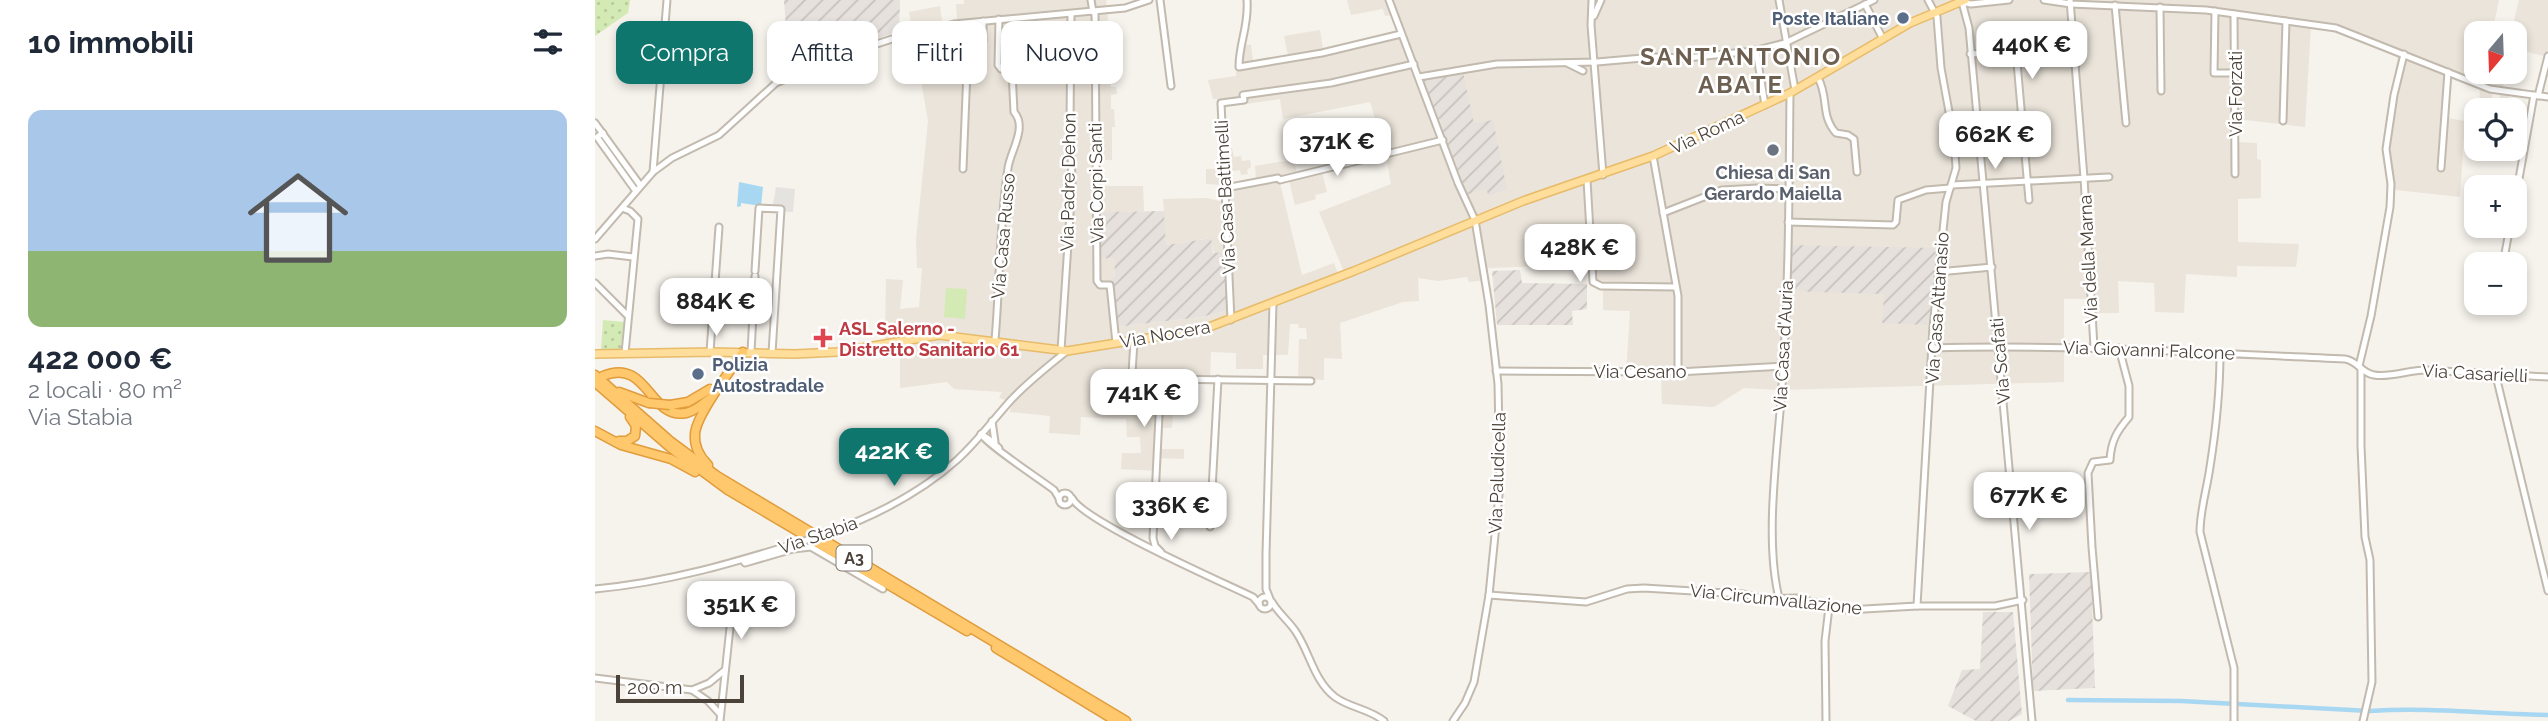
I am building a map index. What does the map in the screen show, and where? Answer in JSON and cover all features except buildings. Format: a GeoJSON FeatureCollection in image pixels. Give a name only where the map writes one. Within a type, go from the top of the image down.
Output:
{"type":"FeatureCollection","features":[{"type":"Feature","properties":{"kind":"highway"},"geometry":{"type":"LineString","coordinates":[[603,382],[618,373],[634,376],[664,407],[672,412],[688,412],[709,396],[747,352]]}},
{"type":"Feature","properties":{"kind":"highway","name":"A3"},"geometry":{"type":"LineString","coordinates":[[595,382],[603,382],[670,441],[730,487],[1116,721]]}},
{"type":"Feature","properties":{"kind":"highway"},"geometry":{"type":"LineString","coordinates":[[603,382],[629,397],[649,403],[670,405],[709,396]]}},
{"type":"Feature","properties":{"kind":"highway"},"geometry":{"type":"LineString","coordinates":[[603,382],[637,429],[630,440],[613,441]]}},
{"type":"Feature","properties":{"kind":"highway"},"geometry":{"type":"LineString","coordinates":[[709,396],[698,421],[696,445],[704,462],[730,487]]}},
{"type":"Feature","properties":{"kind":"highway"},"geometry":{"type":"LineString","coordinates":[[595,431],[613,441],[671,459],[730,487]]}},
{"type":"Feature","properties":{"kind":"highway","name":"A3"},"geometry":{"type":"LineString","coordinates":[[730,487],[1126,721]]}},
{"type":"Feature","properties":{"kind":"main road","name":"Via Roma"},"geometry":{"type":"LineString","coordinates":[[1475,220],[1653,156],[1793,92],[1910,23],[1963,1]]}},
{"type":"Feature","properties":{"kind":"main road","name":"Via Nocera"},"geometry":{"type":"LineString","coordinates":[[595,354],[837,352],[939,335],[1064,350],[1134,341],[1184,333],[1231,320],[1475,220]]}},
{"type":"Feature","properties":{"kind":"street"},"geometry":{"type":"LineString","coordinates":[[653,172],[667,0]]}},
{"type":"Feature","properties":{"kind":"street"},"geometry":{"type":"LineString","coordinates":[[1091,0],[1094,12]]}},
{"type":"Feature","properties":{"kind":"street"},"geometry":{"type":"LineString","coordinates":[[983,21],[1094,12],[1125,8],[1149,0]]}},
{"type":"Feature","properties":{"kind":"street"},"geometry":{"type":"LineString","coordinates":[[1160,0],[1171,86]]}},
{"type":"Feature","properties":{"kind":"street"},"geometry":{"type":"LineString","coordinates":[[1247,0],[1248,24],[1239,49],[1239,67],[1401,34]]}},
{"type":"Feature","properties":{"kind":"street","name":"Via Paludicella"},"geometry":{"type":"LineString","coordinates":[[1389,0],[1458,183],[1475,220],[1496,371],[1500,485],[1489,595],[1474,682],[1453,721]]}},
{"type":"Feature","properties":{"kind":"street"},"geometry":{"type":"LineString","coordinates":[[1592,0],[1591,19],[1603,175]]}},
{"type":"Feature","properties":{"kind":"street"},"geometry":{"type":"LineString","coordinates":[[1591,19],[1601,0]]}},
{"type":"Feature","properties":{"kind":"street","name":"Via Casa d'Auria"},"geometry":{"type":"LineString","coordinates":[[1779,0],[1793,92],[1774,526],[1775,579],[1779,598]]}},
{"type":"Feature","properties":{"kind":"street"},"geometry":{"type":"LineString","coordinates":[[1419,77],[1497,64],[1687,58],[1756,50],[1786,43],[1874,0]]}},
{"type":"Feature","properties":{"kind":"street"},"geometry":{"type":"LineString","coordinates":[[1928,0],[1936,14]]}},
{"type":"Feature","properties":{"kind":"street"},"geometry":{"type":"LineString","coordinates":[[1963,1],[1971,4],[2009,0]]}},
{"type":"Feature","properties":{"kind":"street"},"geometry":{"type":"LineString","coordinates":[[2045,0],[2215,11],[2336,28],[2496,90],[2548,97]]}},
{"type":"Feature","properties":{"kind":"street","name":"Via Scafati"},"geometry":{"type":"LineString","coordinates":[[1963,1],[1969,28],[1992,267],[2032,721]]}},
{"type":"Feature","properties":{"kind":"street","name":"Via della Marna"},"geometry":{"type":"LineString","coordinates":[[2070,2],[2094,347]]}},
{"type":"Feature","properties":{"kind":"street"},"geometry":{"type":"LineString","coordinates":[[1865,4],[1883,38]]}},
{"type":"Feature","properties":{"kind":"street"},"geometry":{"type":"LineString","coordinates":[[2115,5],[2126,123]]}},
{"type":"Feature","properties":{"kind":"street"},"geometry":{"type":"LineString","coordinates":[[2160,7],[2161,91]]}},
{"type":"Feature","properties":{"kind":"street"},"geometry":{"type":"LineString","coordinates":[[2215,11],[2214,73],[2235,74]]}},
{"type":"Feature","properties":{"kind":"street","name":"Via Corpi Santi"},"geometry":{"type":"LineString","coordinates":[[1094,12],[1097,281],[1100,285],[1110,285],[1116,343]]}},
{"type":"Feature","properties":{"kind":"street","name":"Via Padre Dehon"},"geometry":{"type":"LineString","coordinates":[[1064,350],[1072,183],[1071,14]]}},
{"type":"Feature","properties":{"kind":"street","name":"Via Casa Attanasio"},"geometry":{"type":"LineString","coordinates":[[1917,606],[1938,272],[1946,202],[1956,169],[1954,139],[1943,85],[1936,14]]}},
{"type":"Feature","properties":{"kind":"street","name":"Via Forzati"},"geometry":{"type":"LineString","coordinates":[[2234,14],[2235,174]]}},
{"type":"Feature","properties":{"kind":"street","name":"Via Casa Russo"},"geometry":{"type":"LineString","coordinates":[[995,340],[1007,170],[1019,128],[1018,116],[1014,112],[1012,71],[1001,69],[998,65],[999,19]]}},
{"type":"Feature","properties":{"kind":"street"},"geometry":{"type":"LineString","coordinates":[[2283,121],[2286,21]]}},
{"type":"Feature","properties":{"kind":"street"},"geometry":{"type":"LineString","coordinates":[[595,239],[653,172],[672,158],[719,135],[776,83],[846,54],[892,39]]}},
{"type":"Feature","properties":{"kind":"street"},"geometry":{"type":"LineString","coordinates":[[1756,50],[1765,105]]}},
{"type":"Feature","properties":{"kind":"street"},"geometry":{"type":"LineString","coordinates":[[1970,54],[2016,51],[2029,200]]}},
{"type":"Feature","properties":{"kind":"street"},"geometry":{"type":"LineString","coordinates":[[2363,718],[2372,682],[2360,368],[2390,208],[2391,184],[2386,149],[2394,95],[2404,54]]}},
{"type":"Feature","properties":{"kind":"street"},"geometry":{"type":"LineString","coordinates":[[2520,175],[2536,95],[2548,56]]}},
{"type":"Feature","properties":{"kind":"street"},"geometry":{"type":"LineString","coordinates":[[1564,62],[1583,71]]}},
{"type":"Feature","properties":{"kind":"street","name":"Via Casa Battimelli"},"geometry":{"type":"LineString","coordinates":[[1231,320],[1221,103],[1244,100],[1243,95],[1331,83],[1413,64]]}},
{"type":"Feature","properties":{"kind":"street"},"geometry":{"type":"LineString","coordinates":[[2441,168],[2448,72]]}},
{"type":"Feature","properties":{"kind":"street"},"geometry":{"type":"LineString","coordinates":[[1818,78],[1822,85],[1828,123],[1836,133],[1854,139],[1857,172]]}},
{"type":"Feature","properties":{"kind":"street"},"geometry":{"type":"LineString","coordinates":[[963,169],[966,84]]}},
{"type":"Feature","properties":{"kind":"street"},"geometry":{"type":"LineString","coordinates":[[595,123],[640,185]]}},
{"type":"Feature","properties":{"kind":"street"},"geometry":{"type":"LineString","coordinates":[[603,133],[597,137],[635,190]]}},
{"type":"Feature","properties":{"kind":"street"},"geometry":{"type":"LineString","coordinates":[[1225,188],[1278,178],[1280,180],[1443,139]]}},
{"type":"Feature","properties":{"kind":"street"},"geometry":{"type":"LineString","coordinates":[[1653,156],[1679,312],[1678,372]]}},
{"type":"Feature","properties":{"kind":"street"},"geometry":{"type":"LineString","coordinates":[[1788,222],[1893,225],[1896,222],[1898,200],[1926,190],[1983,183],[2109,177]]}},
{"type":"Feature","properties":{"kind":"street"},"geometry":{"type":"LineString","coordinates":[[1587,180],[1593,282],[1601,286],[1676,288]]}},
{"type":"Feature","properties":{"kind":"street"},"geometry":{"type":"LineString","coordinates":[[1663,213],[1722,190],[1789,189]]}},
{"type":"Feature","properties":{"kind":"street"},"geometry":{"type":"LineString","coordinates":[[622,208],[638,219],[625,353]]}},
{"type":"Feature","properties":{"kind":"street"},"geometry":{"type":"LineString","coordinates":[[747,352],[759,208],[781,209],[772,353]]}},
{"type":"Feature","properties":{"kind":"street"},"geometry":{"type":"LineString","coordinates":[[710,352],[719,227]]}},
{"type":"Feature","properties":{"kind":"street"},"geometry":{"type":"LineString","coordinates":[[595,256],[608,254],[633,257]]}},
{"type":"Feature","properties":{"kind":"street"},"geometry":{"type":"LineString","coordinates":[[1938,272],[1992,267]]}},
{"type":"Feature","properties":{"kind":"street"},"geometry":{"type":"LineString","coordinates":[[595,284],[627,315]]}},
{"type":"Feature","properties":{"kind":"street"},"geometry":{"type":"LineString","coordinates":[[1273,303],[1266,586],[1277,611],[1294,629],[1329,692],[1341,701],[1374,714],[1384,721]]}},
{"type":"Feature","properties":{"kind":"street"},"geometry":{"type":"LineString","coordinates":[[1134,341],[1132,373],[1161,375],[1153,538],[1155,546],[1161,552]]}},
{"type":"Feature","properties":{"kind":"street","name":"Via Giovanni Falcone"},"geometry":{"type":"LineString","coordinates":[[1932,348],[2119,348],[2345,359],[2360,368]]}},
{"type":"Feature","properties":{"kind":"street"},"geometry":{"type":"LineString","coordinates":[[2098,617],[2088,473],[2093,463],[2110,460],[2110,446],[2116,432],[2129,417],[2129,386],[2119,348]]}},
{"type":"Feature","properties":{"kind":"street","name":"Via Stabia"},"geometry":{"type":"LineString","coordinates":[[595,589],[663,581],[743,560],[868,518],[898,502],[947,468],[1013,398],[1064,350]]}},
{"type":"Feature","properties":{"kind":"street"},"geometry":{"type":"LineString","coordinates":[[2220,353],[2220,384],[2213,451],[2200,518],[2200,532],[2234,668],[2234,721]]}},
{"type":"Feature","properties":{"kind":"street","name":"Via Cesano"},"geometry":{"type":"LineString","coordinates":[[1496,371],[1678,372],[1783,366]]}},
{"type":"Feature","properties":{"kind":"street","name":"Via Casarielli"},"geometry":{"type":"LineString","coordinates":[[2360,368],[2382,376],[2410,370],[2548,377]]}},
{"type":"Feature","properties":{"kind":"street"},"geometry":{"type":"LineString","coordinates":[[2496,376],[2548,591]]}},
{"type":"Feature","properties":{"kind":"street"},"geometry":{"type":"LineString","coordinates":[[1161,379],[1311,381]]}},
{"type":"Feature","properties":{"kind":"street"},"geometry":{"type":"LineString","coordinates":[[1210,527],[1217,379]]}},
{"type":"Feature","properties":{"kind":"street"},"geometry":{"type":"LineString","coordinates":[[992,421],[993,444]]}},
{"type":"Feature","properties":{"kind":"street"},"geometry":{"type":"LineString","coordinates":[[981,435],[1061,495],[1069,493],[1077,507]]}},
{"type":"Feature","properties":{"kind":"street"},"geometry":{"type":"LineString","coordinates":[[970,446],[993,444]]}},
{"type":"Feature","properties":{"kind":"street"},"geometry":{"type":"LineString","coordinates":[[1061,495],[1061,504],[1077,507],[1108,526],[1253,597],[1271,600]]}},
{"type":"Feature","properties":{"kind":"street"},"geometry":{"type":"LineString","coordinates":[[1067,505],[1072,498]]}},
{"type":"Feature","properties":{"kind":"street"},"geometry":{"type":"LineString","coordinates":[[743,560],[745,563],[793,549],[811,547],[883,589]]}},
{"type":"Feature","properties":{"kind":"street","name":"Via Circumvallazione"},"geometry":{"type":"LineString","coordinates":[[1489,595],[1586,602],[1637,588],[1810,600],[1847,610],[1917,606],[1995,606],[2023,600]]}},
{"type":"Feature","properties":{"kind":"street"},"geometry":{"type":"LineString","coordinates":[[1253,597],[1262,609],[1277,611]]}},
{"type":"Feature","properties":{"kind":"street"},"geometry":{"type":"LineString","coordinates":[[1259,604],[1262,598]]}},
{"type":"Feature","properties":{"kind":"street"},"geometry":{"type":"LineString","coordinates":[[1268,609],[1271,600]]}},
{"type":"Feature","properties":{"kind":"street"},"geometry":{"type":"LineString","coordinates":[[1826,721],[1825,641],[1829,607]]}},
{"type":"Feature","properties":{"kind":"street"},"geometry":{"type":"LineString","coordinates":[[720,718],[732,609]]}},
{"type":"Feature","properties":{"kind":"street"},"geometry":{"type":"LineString","coordinates":[[692,690],[707,684],[725,670]]}},
{"type":"Feature","properties":{"kind":"street"},"geometry":{"type":"LineString","coordinates":[[595,678],[692,690],[705,699],[720,718]]}},
{"type":"Feature","properties":{"kind":"street"},"geometry":{"type":"LineString","coordinates":[[707,684],[722,693]]}},
{"type":"Feature","properties":{"kind":"street"},"geometry":{"type":"LineString","coordinates":[[705,699],[722,693]]}},
{"type":"Feature","properties":{"kind":"shaded area"},"geometry":{"type":"Polygon","coordinates":[[[784,0],[900,0],[899,21],[892,21],[892,33],[878,38],[878,21],[786,21],[784,0]]]}},
{"type":"Feature","properties":{"kind":"shaded area"},"geometry":{"type":"Polygon","coordinates":[[[964,0],[1106,0],[1108,21],[1001,21],[1001,84],[1111,84],[1111,87],[1116,87],[1117,94],[1111,95],[1115,127],[1112,127],[1112,160],[1098,160],[1100,186],[1143,186],[1144,211],[1099,213],[1099,259],[1114,258],[1115,278],[1111,278],[1117,327],[1201,317],[1230,310],[1210,238],[1166,245],[1163,199],[1207,198],[1223,202],[1222,185],[1206,184],[1206,169],[1222,169],[1221,150],[1232,148],[1234,157],[1241,156],[1242,161],[1250,160],[1251,167],[1247,170],[1248,174],[1241,175],[1240,170],[1226,172],[1226,186],[1256,180],[1255,166],[1294,160],[1297,175],[1321,168],[1327,192],[1315,195],[1316,199],[1295,205],[1289,180],[1280,183],[1302,275],[1334,263],[1338,274],[1344,272],[1319,212],[1391,184],[1385,151],[1370,102],[1283,119],[1280,99],[1219,108],[1217,99],[1213,99],[1208,80],[1236,76],[1236,53],[1239,44],[1251,45],[1253,61],[1288,55],[1284,36],[1320,30],[1323,49],[1398,33],[1392,15],[1385,16],[1383,9],[1351,15],[1347,0],[2499,0],[2495,21],[2464,21],[2464,81],[2451,76],[2448,118],[2464,121],[2460,197],[2387,189],[2384,151],[2386,119],[2398,56],[2311,26],[2305,127],[2237,119],[2237,142],[2257,143],[2257,159],[2261,160],[2261,198],[2238,199],[2238,242],[2299,244],[2296,267],[2237,266],[2237,277],[2186,274],[2184,313],[2155,312],[2154,283],[2118,281],[2119,313],[2088,313],[2087,299],[2064,299],[2064,382],[1779,390],[1744,388],[1714,407],[1662,404],[1661,375],[1626,374],[1630,311],[1603,310],[1603,289],[1591,285],[1589,254],[1566,253],[1565,248],[1551,249],[1550,235],[1536,234],[1537,252],[1550,253],[1549,266],[1488,268],[1488,280],[1469,282],[1467,277],[1438,281],[1418,278],[1419,301],[1403,302],[1340,323],[1342,359],[1324,358],[1324,380],[1298,378],[1299,339],[1307,339],[1306,328],[1299,328],[1298,324],[1290,324],[1288,355],[1263,355],[1263,369],[1236,369],[1236,353],[1211,352],[1210,381],[1186,381],[1185,406],[1173,405],[1172,428],[1159,428],[1158,449],[1184,449],[1184,459],[1158,458],[1158,471],[1121,469],[1122,453],[1141,453],[1140,437],[1127,437],[1126,419],[1081,417],[1080,435],[1049,433],[1050,416],[1010,412],[1012,402],[999,398],[1002,392],[954,389],[947,382],[900,388],[900,339],[885,340],[886,279],[903,280],[900,309],[919,307],[922,268],[917,268],[916,240],[928,121],[922,84],[987,84],[987,21],[950,21],[957,20],[956,4],[964,4],[964,0]]]}},
{"type":"Feature","properties":{"kind":"shaded area"},"geometry":{"type":"Polygon","coordinates":[[[2519,0],[2548,0],[2548,57],[2527,52],[2527,21],[2514,21],[2519,0]]]}},
{"type":"Feature","properties":{"kind":"shaded area"},"geometry":{"type":"Polygon","coordinates":[[[940,6],[942,21],[911,21],[909,12],[940,6]]]}},
{"type":"Feature","properties":{"kind":"shaded area"},"geometry":{"type":"Polygon","coordinates":[[[1463,72],[1474,123],[1493,120],[1507,189],[1489,196],[1486,189],[1466,195],[1444,137],[1441,120],[1438,119],[1422,77],[1463,72]]]}},
{"type":"Feature","properties":{"kind":"shaded area"},"geometry":{"type":"Polygon","coordinates":[[[2472,84],[2503,84],[2510,88],[2509,98],[2500,98],[2500,94],[2493,92],[2492,98],[2479,98],[2480,87],[2472,84]]]}},
{"type":"Feature","properties":{"kind":"shaded area"},"geometry":{"type":"Polygon","coordinates":[[[776,187],[795,189],[793,212],[772,211],[776,187]]]}},
{"type":"Feature","properties":{"kind":"shaded area"},"geometry":{"type":"Polygon","coordinates":[[[1164,211],[1166,245],[1211,238],[1213,253],[1227,252],[1230,310],[1201,317],[1116,327],[1111,278],[1115,277],[1114,258],[1098,259],[1099,212],[1164,211]]]}},
{"type":"Feature","properties":{"kind":"shaded area"},"geometry":{"type":"Polygon","coordinates":[[[1789,245],[1938,248],[1928,325],[1882,323],[1884,294],[1810,292],[1789,288],[1789,245]]]}},
{"type":"Feature","properties":{"kind":"shaded area"},"geometry":{"type":"Polygon","coordinates":[[[1520,270],[1522,283],[1587,284],[1587,309],[1572,311],[1573,325],[1497,325],[1492,271],[1520,270]]]}},
{"type":"Feature","properties":{"kind":"shaded area"},"geometry":{"type":"Polygon","coordinates":[[[2091,572],[2095,688],[2033,691],[2029,574],[2091,572]]]}},
{"type":"Feature","properties":{"kind":"shaded area"},"geometry":{"type":"Polygon","coordinates":[[[1983,612],[2013,612],[2022,714],[2009,721],[1976,721],[1948,706],[1962,670],[1980,669],[1983,612]]]}},
{"type":"Feature","properties":{"kind":"green space"},"geometry":{"type":"Polygon","coordinates":[[[595,0],[630,0],[628,13],[595,36],[595,0]]]}},
{"type":"Feature","properties":{"kind":"green space"},"geometry":{"type":"Polygon","coordinates":[[[946,288],[967,289],[965,319],[944,317],[946,288]]]}},
{"type":"Feature","properties":{"kind":"green space"},"geometry":{"type":"Polygon","coordinates":[[[603,320],[624,322],[621,351],[601,350],[603,320]]]}},
{"type":"Feature","properties":{"kind":"water"},"geometry":{"type":"Polygon","coordinates":[[[739,182],[763,187],[761,206],[741,203],[741,206],[737,207],[739,182]]]}},
{"type":"Feature","properties":{"kind":"waterway"},"geometry":{"type":"LineString","coordinates":[[2068,700],[2181,701],[2370,711],[2437,710],[2548,715]]}},
{"type":"Feature","properties":{"kind":"place","name":"Poste Italiane"},"geometry":{"type":"Point","coordinates":[1903,18]}},
{"type":"Feature","properties":{"kind":"place","name":"Chiesa di San Gerardo Maiella"},"geometry":{"type":"Point","coordinates":[1773,150]}},
{"type":"Feature","properties":{"kind":"place","name":"ASL Salerno - Distretto Sanitario 61"},"geometry":{"type":"Point","coordinates":[823,338]}},
{"type":"Feature","properties":{"kind":"place","name":"Polizia Autostradale"},"geometry":{"type":"Point","coordinates":[698,374]}},
{"type":"Feature","properties":{"kind":"district","name":"SANT'ANTONIO ABATE"},"geometry":{"type":"Point","coordinates":[1741,70]}}]}
